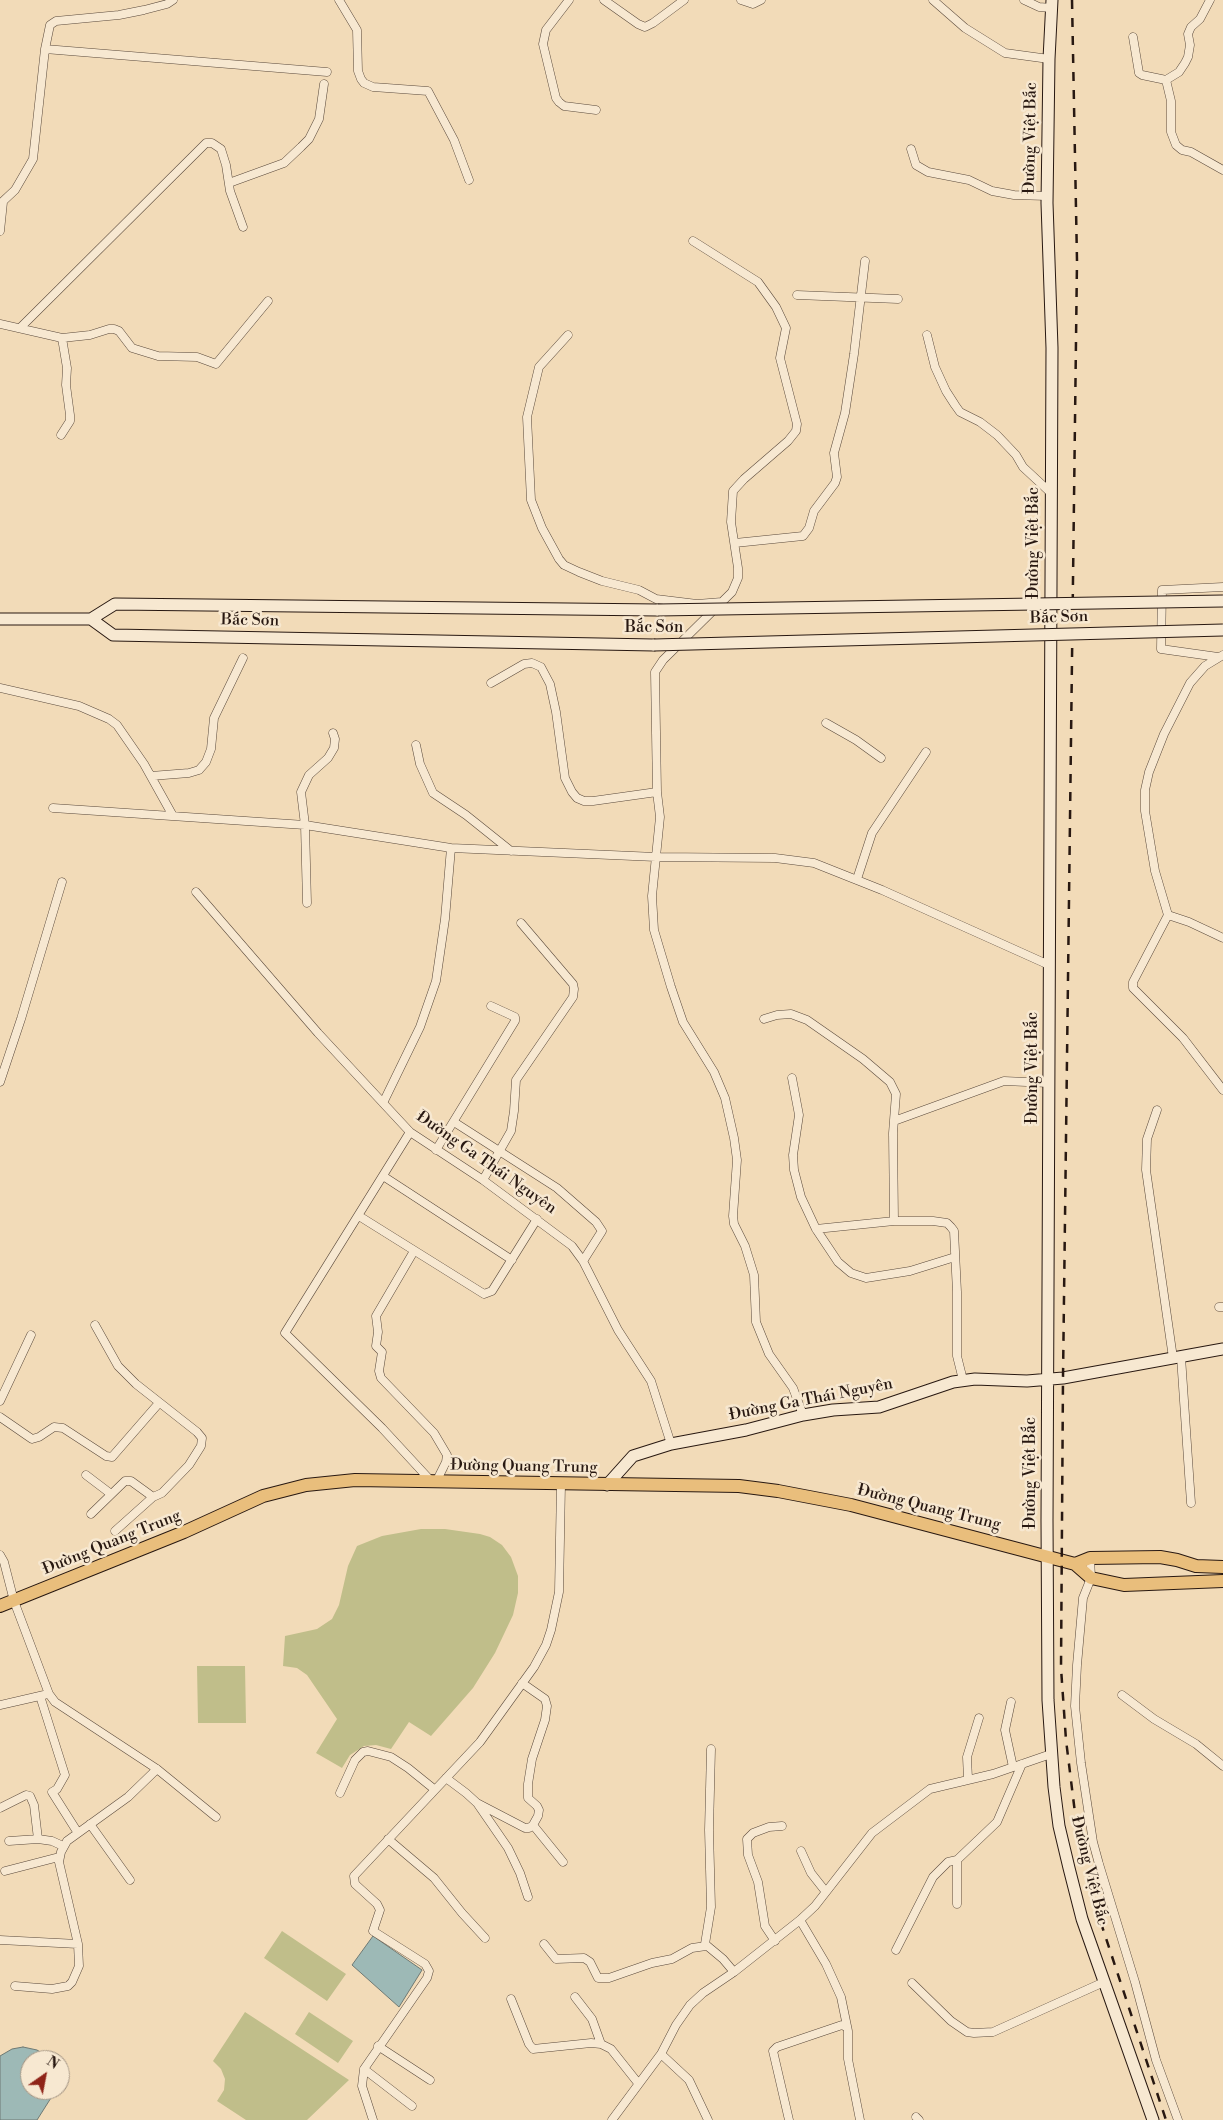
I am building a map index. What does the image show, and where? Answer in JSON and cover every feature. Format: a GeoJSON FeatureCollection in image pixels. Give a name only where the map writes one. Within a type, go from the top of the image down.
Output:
{"type":"FeatureCollection","features":[{"type":"Feature","properties":{"kind":"main road","name":"Đường Quang Trung"},"geometry":{"type":"LineString","coordinates":[[0,1606],[184,1532],[263,1496],[306,1485],[355,1480],[739,1486],[778,1490],[891,1514],[1047,1556],[1069,1563],[1091,1578]]}},
{"type":"Feature","properties":{"kind":"main road"},"geometry":{"type":"LineString","coordinates":[[1069,1563],[1090,1558],[1160,1557],[1196,1566],[1223,1567]]}},
{"type":"Feature","properties":{"kind":"main road"},"geometry":{"type":"LineString","coordinates":[[1091,1578],[1132,1585],[1223,1582]]}},
{"type":"Feature","properties":{"kind":"street"},"geometry":{"type":"LineString","coordinates":[[0,231],[2,203],[15,190],[33,159],[48,28],[56,21],[119,15],[144,10],[173,0]]}},
{"type":"Feature","properties":{"kind":"street"},"geometry":{"type":"LineString","coordinates":[[339,0],[357,30],[358,71],[361,79],[364,83],[373,87],[428,92],[454,140],[469,180]]}},
{"type":"Feature","properties":{"kind":"street"},"geometry":{"type":"LineString","coordinates":[[569,0],[546,30],[544,36],[543,44],[556,98],[564,106],[596,110]]}},
{"type":"Feature","properties":{"kind":"street"},"geometry":{"type":"LineString","coordinates":[[604,0],[645,27],[684,0]]}},
{"type":"Feature","properties":{"kind":"street"},"geometry":{"type":"LineString","coordinates":[[741,0],[753,4],[761,0]]}},
{"type":"Feature","properties":{"kind":"street"},"geometry":{"type":"LineString","coordinates":[[933,0],[965,28],[1005,53],[1049,59]]}},
{"type":"Feature","properties":{"kind":"street"},"geometry":{"type":"LineString","coordinates":[[1024,0],[1039,7],[1052,4]]}},
{"type":"Feature","properties":{"kind":"street"},"geometry":{"type":"LineString","coordinates":[[1133,38],[1139,73],[1142,76],[1166,80],[1179,72],[1185,63],[1190,45],[1188,34],[1200,19],[1210,0]]}},
{"type":"Feature","properties":{"kind":"street","name":"Đường Việt Bắc"},"geometry":{"type":"LineString","coordinates":[[1052,4],[1049,59],[1047,196],[1052,348],[1047,1379],[1048,1692],[1051,1754],[1059,1826],[1069,1868],[1082,1919],[1154,2120]]}},
{"type":"Feature","properties":{"kind":"street"},"geometry":{"type":"LineString","coordinates":[[45,49],[328,72]]}},
{"type":"Feature","properties":{"kind":"street"},"geometry":{"type":"LineString","coordinates":[[1166,80],[1171,101],[1171,132],[1176,145],[1182,150],[1191,152],[1223,170]]}},
{"type":"Feature","properties":{"kind":"street"},"geometry":{"type":"LineString","coordinates":[[229,183],[284,163],[309,139],[319,119],[324,84]]}},
{"type":"Feature","properties":{"kind":"street"},"geometry":{"type":"LineString","coordinates":[[20,328],[202,146],[212,143],[220,149],[243,227]]}},
{"type":"Feature","properties":{"kind":"street"},"geometry":{"type":"LineString","coordinates":[[911,149],[916,165],[928,172],[970,180],[992,191],[1014,195],[1047,196]]}},
{"type":"Feature","properties":{"kind":"street"},"geometry":{"type":"LineString","coordinates":[[694,242],[761,284],[776,307],[786,328],[780,358],[798,424],[796,431],[788,442],[735,487],[732,495],[731,513],[738,578],[732,592],[662,660],[655,672],[657,792],[660,817],[652,896],[654,930],[683,1022],[714,1072],[726,1098],[736,1150],[734,1224],[745,1246],[754,1275],[756,1322],[770,1354],[793,1388],[803,1415]]}},
{"type":"Feature","properties":{"kind":"street"},"geometry":{"type":"LineString","coordinates":[[735,544],[803,536],[809,528],[814,510],[834,483],[836,477],[834,454],[845,413],[865,261]]}},
{"type":"Feature","properties":{"kind":"street"},"geometry":{"type":"LineString","coordinates":[[797,295],[898,299]]}},
{"type":"Feature","properties":{"kind":"street"},"geometry":{"type":"LineString","coordinates":[[0,324],[62,338],[114,329],[119,331],[132,348],[158,356],[196,357],[216,364],[268,301]]}},
{"type":"Feature","properties":{"kind":"street"},"geometry":{"type":"LineString","coordinates":[[568,335],[539,367],[527,417],[531,500],[542,528],[559,559],[572,569],[602,581],[639,590],[656,599],[697,604],[722,602]]}},
{"type":"Feature","properties":{"kind":"street"},"geometry":{"type":"LineString","coordinates":[[927,335],[935,367],[946,391],[960,412],[980,422],[997,435],[1016,455],[1023,468],[1051,493]]}},
{"type":"Feature","properties":{"kind":"street"},"geometry":{"type":"LineString","coordinates":[[61,436],[70,421],[66,385],[67,368],[62,338]]}},
{"type":"Feature","properties":{"kind":"street"},"geometry":{"type":"LineString","coordinates":[[1220,656],[1161,649],[1162,590],[1223,587]]}},
{"type":"Feature","properties":{"kind":"street","name":"Bắc Sơn"},"geometry":{"type":"LineString","coordinates":[[1223,601],[658,610],[115,604],[91,619],[112,635],[654,645],[1223,630]]}},
{"type":"Feature","properties":{"kind":"street"},"geometry":{"type":"LineString","coordinates":[[0,618],[91,619]]}},
{"type":"Feature","properties":{"kind":"street"},"geometry":{"type":"LineString","coordinates":[[1220,656],[1197,673],[1190,683],[1164,734],[1149,772],[1145,790],[1145,810],[1155,871],[1168,916],[1136,977],[1133,988],[1183,1038],[1223,1090]]}},
{"type":"Feature","properties":{"kind":"street"},"geometry":{"type":"LineString","coordinates":[[151,776],[189,773],[199,770],[206,762],[211,749],[215,714],[243,658]]}},
{"type":"Feature","properties":{"kind":"street"},"geometry":{"type":"LineString","coordinates":[[491,683],[518,666],[528,663],[540,667],[550,684],[556,712],[565,778],[577,798],[593,801],[657,792]]}},
{"type":"Feature","properties":{"kind":"street"},"geometry":{"type":"LineString","coordinates":[[0,688],[79,706],[109,719],[117,725],[151,776],[173,816]]}},
{"type":"Feature","properties":{"kind":"street"},"geometry":{"type":"LineString","coordinates":[[826,723],[856,740],[881,758]]}},
{"type":"Feature","properties":{"kind":"street"},"geometry":{"type":"LineString","coordinates":[[307,903],[305,825],[301,792],[309,775],[328,758],[334,748],[335,739],[333,733]]}},
{"type":"Feature","properties":{"kind":"street"},"geometry":{"type":"LineString","coordinates":[[416,746],[420,764],[433,793],[466,815],[512,852]]}},
{"type":"Feature","properties":{"kind":"street"},"geometry":{"type":"LineString","coordinates":[[857,879],[872,832],[926,752]]}},
{"type":"Feature","properties":{"kind":"street"},"geometry":{"type":"LineString","coordinates":[[53,808],[305,825],[451,848],[656,857],[797,860],[814,863],[857,879],[1049,964]]}},
{"type":"Feature","properties":{"kind":"street"},"geometry":{"type":"LineString","coordinates":[[383,1103],[420,1027],[436,980],[445,920],[451,848]]}},
{"type":"Feature","properties":{"kind":"street"},"geometry":{"type":"LineString","coordinates":[[0,1082],[22,1019],[62,882]]}},
{"type":"Feature","properties":{"kind":"street","name":"Đường Ga Thái Nguyên"},"geometry":{"type":"LineString","coordinates":[[196,892],[318,1033],[410,1132],[483,1180],[572,1246],[583,1261],[618,1330],[651,1381],[671,1444]]}},
{"type":"Feature","properties":{"kind":"street"},"geometry":{"type":"LineString","coordinates":[[1168,916],[1189,922],[1223,938]]}},
{"type":"Feature","properties":{"kind":"street"},"geometry":{"type":"LineString","coordinates":[[483,1180],[511,1131],[516,1080],[573,997],[574,990],[572,984],[521,923]]}},
{"type":"Feature","properties":{"kind":"street"},"geometry":{"type":"LineString","coordinates":[[436,1150],[515,1021],[515,1017],[491,1006]]}},
{"type":"Feature","properties":{"kind":"street"},"geometry":{"type":"LineString","coordinates":[[764,1020],[777,1015],[791,1014],[807,1020],[884,1076],[896,1094],[894,1121],[894,1221]]}},
{"type":"Feature","properties":{"kind":"street"},"geometry":{"type":"LineString","coordinates":[[792,1078],[799,1115],[793,1156],[794,1170],[801,1197],[816,1230],[838,1262],[851,1273],[866,1278],[910,1271],[955,1257]]}},
{"type":"Feature","properties":{"kind":"street"},"geometry":{"type":"LineString","coordinates":[[894,1121],[1004,1081],[1049,1083]]}},
{"type":"Feature","properties":{"kind":"street"},"geometry":{"type":"LineString","coordinates":[[1157,1110],[1147,1139],[1146,1170],[1177,1358],[1191,1503]]}},
{"type":"Feature","properties":{"kind":"street"},"geometry":{"type":"LineString","coordinates":[[454,1122],[557,1188],[580,1206],[602,1228],[601,1234],[583,1261]]}},
{"type":"Feature","properties":{"kind":"street"},"geometry":{"type":"LineString","coordinates":[[410,1132],[285,1333],[434,1482],[446,1462],[447,1455],[434,1433],[381,1378],[378,1371],[382,1352],[376,1346],[378,1332],[376,1316],[414,1251]]}},
{"type":"Feature","properties":{"kind":"street"},"geometry":{"type":"LineString","coordinates":[[384,1176],[512,1260]]}},
{"type":"Feature","properties":{"kind":"street"},"geometry":{"type":"LineString","coordinates":[[359,1216],[484,1294],[492,1291],[538,1219]]}},
{"type":"Feature","properties":{"kind":"street"},"geometry":{"type":"LineString","coordinates":[[816,1230],[894,1221],[946,1223],[954,1231],[956,1341],[957,1356],[963,1380]]}},
{"type":"Feature","properties":{"kind":"street"},"geometry":{"type":"LineString","coordinates":[[95,1325],[118,1366],[159,1404],[197,1432],[202,1438],[201,1446],[189,1465],[172,1485],[153,1497],[115,1531]]}},
{"type":"Feature","properties":{"kind":"street"},"geometry":{"type":"LineString","coordinates":[[0,1401],[31,1335]]}},
{"type":"Feature","properties":{"kind":"street","name":"Đường Ga Thái Nguyên"},"geometry":{"type":"LineString","coordinates":[[608,1485],[633,1456],[671,1444],[746,1430],[803,1415],[833,1410],[879,1407],[963,1380],[1047,1379],[1083,1375],[1223,1349]]}},
{"type":"Feature","properties":{"kind":"street"},"geometry":{"type":"LineString","coordinates":[[0,1417],[32,1439],[39,1437],[54,1427],[63,1428],[106,1456],[112,1457],[159,1404]]}},
{"type":"Feature","properties":{"kind":"street"},"geometry":{"type":"LineString","coordinates":[[86,1474],[111,1494]]}},
{"type":"Feature","properties":{"kind":"street"},"geometry":{"type":"LineString","coordinates":[[91,1514],[125,1481],[131,1481],[153,1497]]}},
{"type":"Feature","properties":{"kind":"street"},"geometry":{"type":"LineString","coordinates":[[373,2120],[362,2086],[364,2069],[378,2046],[427,1978],[429,1971],[426,1964],[374,1931],[380,1910],[377,1904],[355,1884],[354,1876],[480,1742],[522,1684],[546,1645],[559,1592],[561,1484]]}},
{"type":"Feature","properties":{"kind":"street"},"geometry":{"type":"LineString","coordinates":[[0,1555],[4,1562],[14,1601],[49,1694],[66,1710],[157,1769],[216,1817]]}},
{"type":"Feature","properties":{"kind":"street"},"geometry":{"type":"LineString","coordinates":[[1090,1558],[1091,1578],[1083,1598],[1079,1621],[1075,1706],[1077,1737],[1093,1842],[1156,2060],[1178,2120]]}},
{"type":"Feature","properties":{"kind":"street"},"geometry":{"type":"LineString","coordinates":[[477,1803],[525,1828],[533,1825],[539,1810],[528,1798],[528,1784],[532,1759],[548,1706],[545,1699],[522,1684]]}},
{"type":"Feature","properties":{"kind":"street"},"geometry":{"type":"LineString","coordinates":[[0,1705],[49,1694]]}},
{"type":"Feature","properties":{"kind":"street"},"geometry":{"type":"LineString","coordinates":[[1122,1695],[1154,1719],[1196,1744],[1223,1766]]}},
{"type":"Feature","properties":{"kind":"street"},"geometry":{"type":"LineString","coordinates":[[40,1696],[65,1775],[57,1789],[52,1792],[78,1833]]}},
{"type":"Feature","properties":{"kind":"street"},"geometry":{"type":"LineString","coordinates":[[1011,1702],[1005,1730],[1013,1767]]}},
{"type":"Feature","properties":{"kind":"street"},"geometry":{"type":"LineString","coordinates":[[968,1779],[967,1757],[979,1718]]}},
{"type":"Feature","properties":{"kind":"street"},"geometry":{"type":"LineString","coordinates":[[706,1946],[711,1907],[709,1830],[711,1749]]}},
{"type":"Feature","properties":{"kind":"street"},"geometry":{"type":"LineString","coordinates":[[340,1793],[355,1760],[368,1750],[391,1757],[434,1789]]}},
{"type":"Feature","properties":{"kind":"street"},"geometry":{"type":"LineString","coordinates":[[612,2120],[661,2054],[676,2025],[690,2005],[703,1993],[734,1972],[800,1920],[826,1892],[872,1833],[930,1789],[993,1774],[1051,1754]]}},
{"type":"Feature","properties":{"kind":"street"},"geometry":{"type":"LineString","coordinates":[[896,1950],[933,1877],[948,1862],[957,1860],[998,1822],[1022,1764]]}},
{"type":"Feature","properties":{"kind":"street"},"geometry":{"type":"LineString","coordinates":[[15,1986],[52,1989],[68,1986],[75,1977],[79,1966],[78,1944],[59,1857],[63,1846],[128,1797],[157,1769]]}},
{"type":"Feature","properties":{"kind":"street"},"geometry":{"type":"LineString","coordinates":[[446,1778],[477,1803],[508,1848],[520,1873],[528,1897]]}},
{"type":"Feature","properties":{"kind":"street"},"geometry":{"type":"LineString","coordinates":[[0,1808],[26,1795],[30,1796],[34,1805],[38,1839]]}},
{"type":"Feature","properties":{"kind":"street"},"geometry":{"type":"LineString","coordinates":[[90,1824],[130,1880]]}},
{"type":"Feature","properties":{"kind":"street"},"geometry":{"type":"LineString","coordinates":[[533,1825],[563,1862]]}},
{"type":"Feature","properties":{"kind":"street"},"geometry":{"type":"LineString","coordinates":[[774,1941],[765,1926],[758,1882],[748,1855],[747,1839],[752,1833],[769,1827],[782,1826]]}},
{"type":"Feature","properties":{"kind":"street"},"geometry":{"type":"LineString","coordinates":[[9,1841],[38,1839],[52,1841],[63,1846]]}},
{"type":"Feature","properties":{"kind":"street"},"geometry":{"type":"LineString","coordinates":[[388,1839],[434,1878],[485,1938]]}},
{"type":"Feature","properties":{"kind":"street"},"geometry":{"type":"LineString","coordinates":[[800,1851],[810,1873],[826,1892]]}},
{"type":"Feature","properties":{"kind":"street"},"geometry":{"type":"LineString","coordinates":[[5,1871],[59,1857]]}},
{"type":"Feature","properties":{"kind":"street"},"geometry":{"type":"LineString","coordinates":[[957,1860],[957,1904]]}},
{"type":"Feature","properties":{"kind":"street"},"geometry":{"type":"LineString","coordinates":[[800,1920],[836,1984],[841,1997],[848,2031],[848,2059],[860,2120]]}},
{"type":"Feature","properties":{"kind":"street"},"geometry":{"type":"LineString","coordinates":[[0,1940],[78,1944]]}},
{"type":"Feature","properties":{"kind":"street"},"geometry":{"type":"LineString","coordinates":[[544,1944],[556,1960],[584,1958],[590,1962],[598,1978],[609,1978],[652,1963],[672,1959],[692,1948],[706,1946],[718,1954],[734,1972]]}},
{"type":"Feature","properties":{"kind":"street"},"geometry":{"type":"LineString","coordinates":[[912,1983],[951,2021],[967,2032],[974,2033],[993,2032],[1104,1982]]}},
{"type":"Feature","properties":{"kind":"street"},"geometry":{"type":"LineString","coordinates":[[575,1997],[592,2019],[601,2044]]}},
{"type":"Feature","properties":{"kind":"street"},"geometry":{"type":"LineString","coordinates":[[511,1999],[529,2044],[533,2049],[590,2043],[601,2044],[611,2049],[638,2083]]}},
{"type":"Feature","properties":{"kind":"street"},"geometry":{"type":"LineString","coordinates":[[789,2120],[773,2051],[777,2047],[814,2034],[842,2025],[846,2027]]}},
{"type":"Feature","properties":{"kind":"street"},"geometry":{"type":"LineString","coordinates":[[378,2046],[430,2080]]}},
{"type":"Feature","properties":{"kind":"street"},"geometry":{"type":"LineString","coordinates":[[661,2054],[689,2080],[708,2120]]}},
{"type":"Feature","properties":{"kind":"street"},"geometry":{"type":"LineString","coordinates":[[364,2069],[412,2106]]}},
{"type":"Feature","properties":{"kind":"shaded area"},"geometry":{"type":"Polygon","coordinates":[[[421,1529],[445,1529],[480,1534],[490,1537],[502,1545],[511,1557],[518,1576],[518,1593],[513,1615],[495,1653],[473,1688],[431,1736],[409,1722],[391,1749],[376,1745],[364,1746],[350,1755],[342,1768],[316,1753],[337,1719],[307,1675],[297,1668],[283,1666],[285,1636],[317,1629],[332,1619],[339,1605],[348,1566],[357,1546],[382,1536],[421,1529]]]}},
{"type":"Feature","properties":{"kind":"shaded area"},"geometry":{"type":"Polygon","coordinates":[[[197,1666],[245,1666],[246,1723],[198,1723],[197,1666]]]}},
{"type":"Feature","properties":{"kind":"shaded area"},"geometry":{"type":"Polygon","coordinates":[[[282,1931],[346,1974],[327,2001],[264,1958],[282,1931]]]}},
{"type":"Feature","properties":{"kind":"shaded area"},"geometry":{"type":"Polygon","coordinates":[[[245,2012],[349,2080],[307,2120],[246,2120],[217,2101],[224,2090],[225,2079],[221,2069],[213,2061],[245,2012]]]}},
{"type":"Feature","properties":{"kind":"shaded area"},"geometry":{"type":"Polygon","coordinates":[[[309,2012],[353,2041],[338,2063],[295,2034],[309,2012]]]}},
{"type":"Feature","properties":{"kind":"water"},"geometry":{"type":"Polygon","coordinates":[[[373,1936],[422,1970],[399,2007],[352,1965],[373,1936]]]}},
{"type":"Feature","properties":{"kind":"water"},"geometry":{"type":"Polygon","coordinates":[[[23,2047],[37,2050],[20,2050],[20,2100],[50,2100],[37,2120],[0,2120],[0,2056],[12,2049],[23,2047]]]}},
{"type":"Feature","properties":{"kind":"railway"},"geometry":{"type":"LineString","coordinates":[[1072,0],[1077,261],[1061,1668],[1066,1740],[1076,1821],[1097,1911],[1166,2120]]}}]}
